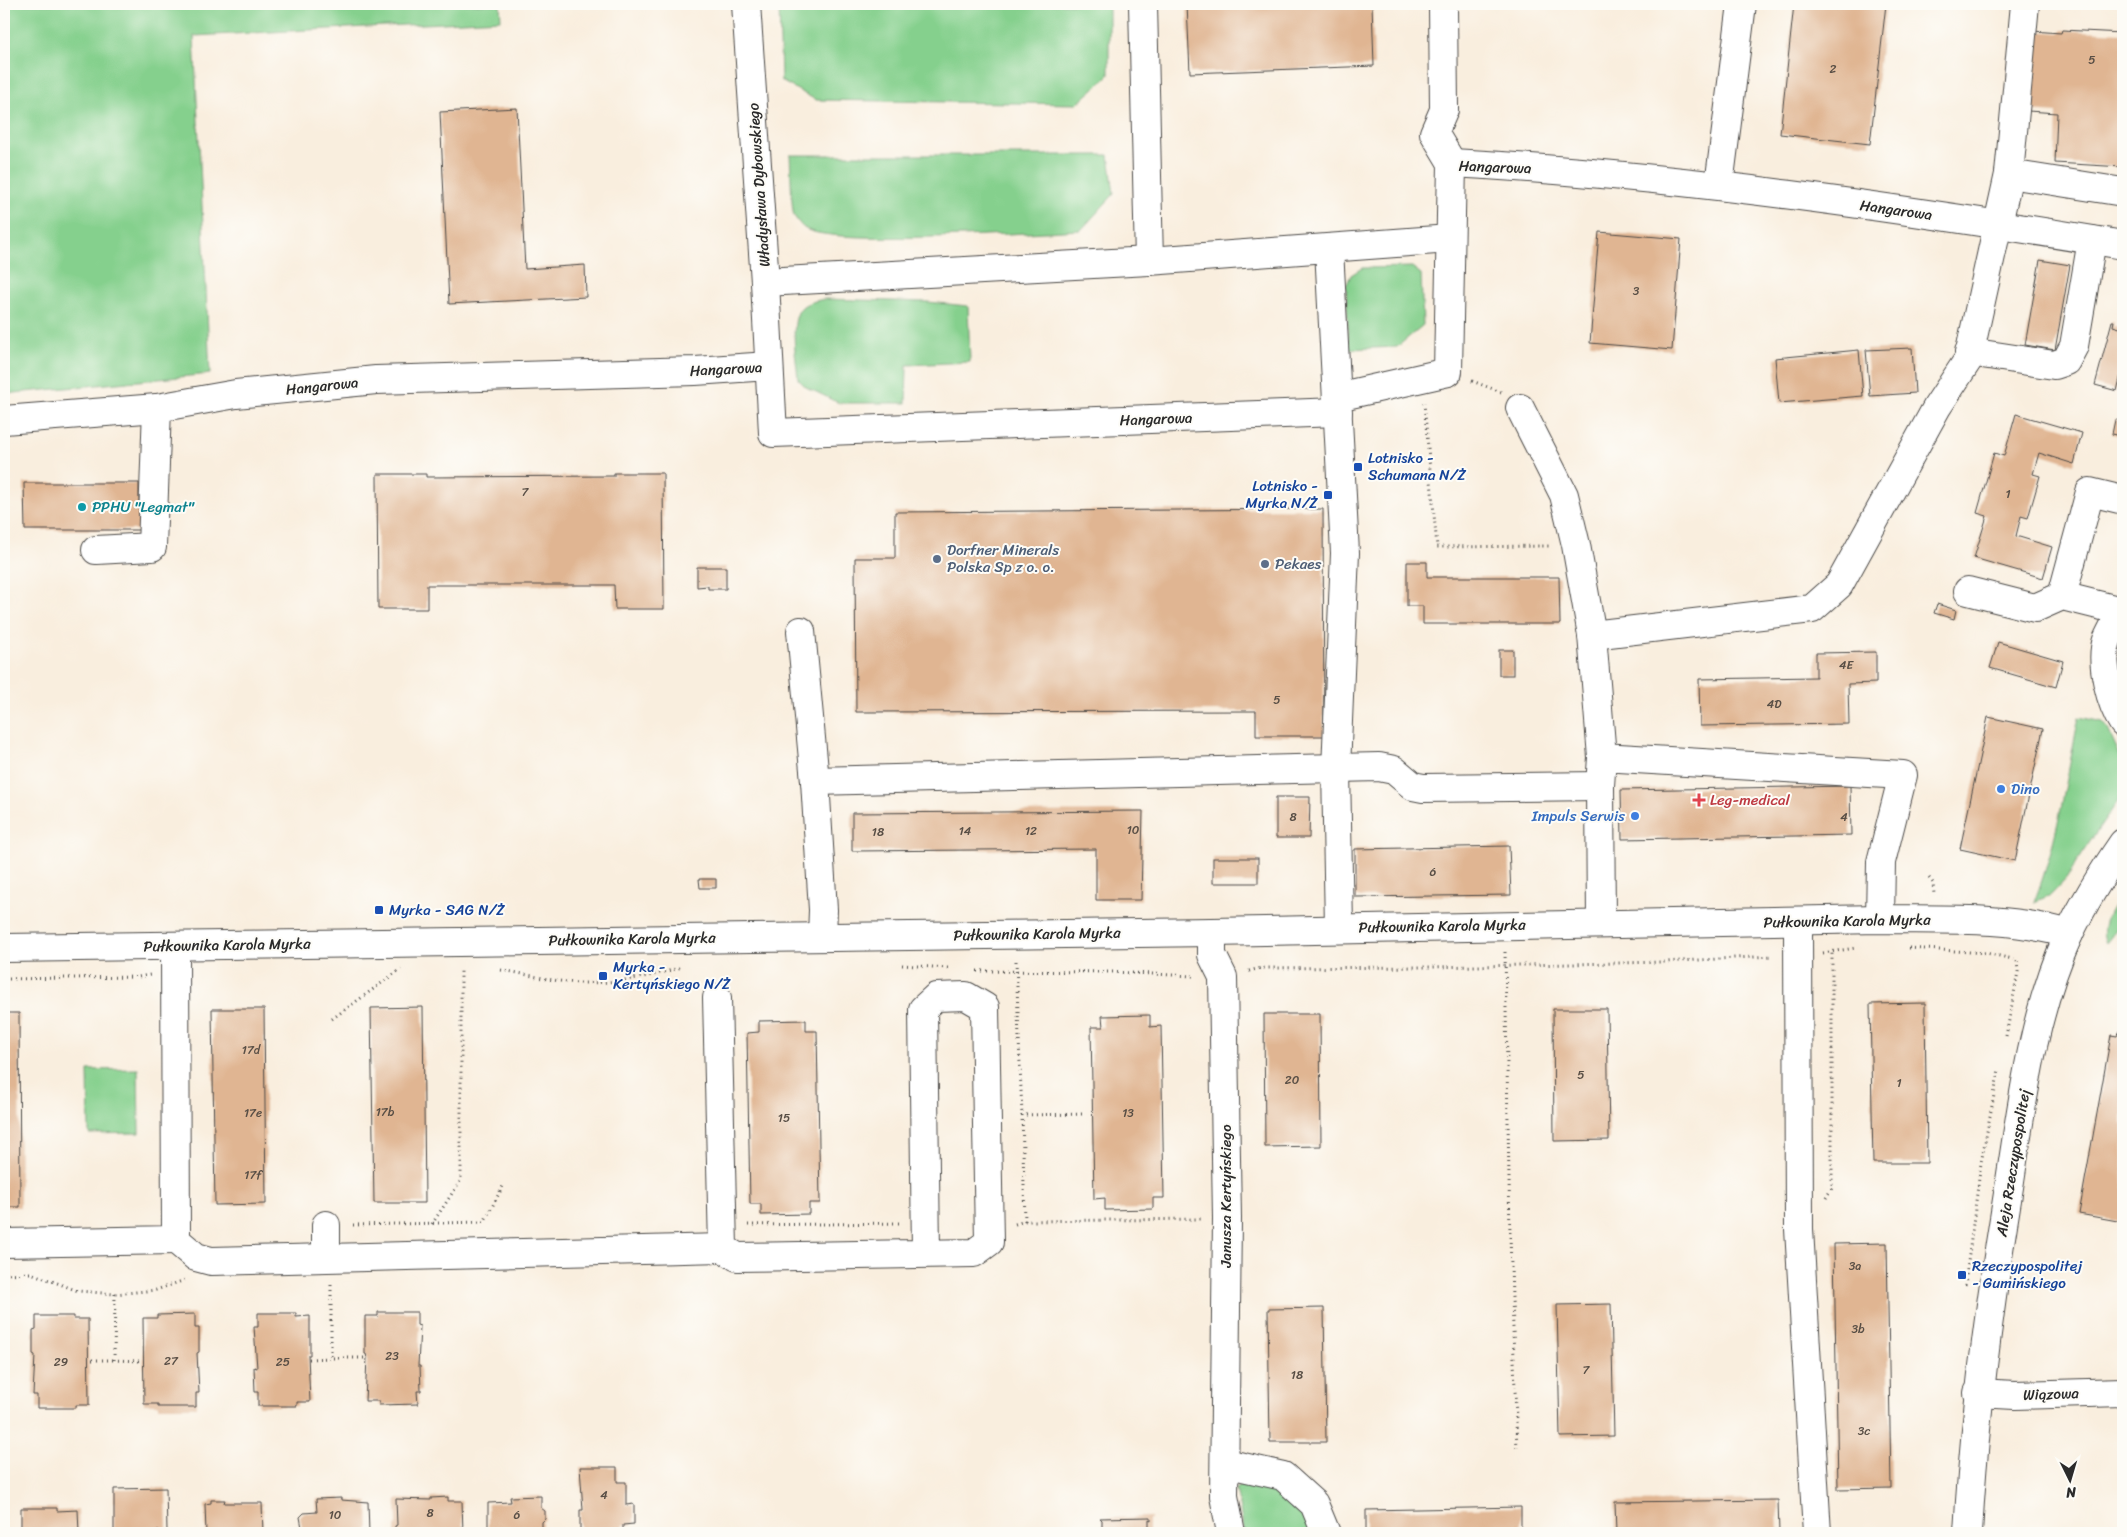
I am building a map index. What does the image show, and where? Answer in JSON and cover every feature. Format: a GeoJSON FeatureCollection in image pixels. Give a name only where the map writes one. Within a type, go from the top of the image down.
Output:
{"type":"FeatureCollection","features":[{"type":"Feature","properties":{"kind":"street","name":"Władysława Dybowskiego"},"geometry":{"type":"LineString","coordinates":[[746,4],[770,366]]}},
{"type":"Feature","properties":{"kind":"street"},"geometry":{"type":"LineString","coordinates":[[1143,4],[1149,261]]}},
{"type":"Feature","properties":{"kind":"street"},"geometry":{"type":"LineString","coordinates":[[1443,4],[1444,110],[1434,133],[1452,163]]}},
{"type":"Feature","properties":{"kind":"street"},"geometry":{"type":"LineString","coordinates":[[1719,185],[1742,4]]}},
{"type":"Feature","properties":{"kind":"street"},"geometry":{"type":"LineString","coordinates":[[1592,635],[1812,610],[1839,585],[1937,407],[1968,360],[2009,174],[2026,4]]}},
{"type":"Feature","properties":{"kind":"street","name":"Hangarowa"},"geometry":{"type":"LineString","coordinates":[[1448,372],[1452,163],[1512,166],[1719,185],[2123,245]]}},
{"type":"Feature","properties":{"kind":"street"},"geometry":{"type":"LineString","coordinates":[[2009,174],[2123,192]]}},
{"type":"Feature","properties":{"kind":"street"},"geometry":{"type":"LineString","coordinates":[[765,282],[1149,261],[1450,239]]}},
{"type":"Feature","properties":{"kind":"street"},"geometry":{"type":"LineString","coordinates":[[1969,352],[2054,365],[2066,361],[2074,346],[2092,240]]}},
{"type":"Feature","properties":{"kind":"street"},"geometry":{"type":"LineString","coordinates":[[1328,249],[1345,553],[1336,769],[1339,928]]}},
{"type":"Feature","properties":{"kind":"street","name":"Hangarowa"},"geometry":{"type":"LineString","coordinates":[[4,420],[158,408],[236,394],[376,380],[695,371],[770,366],[773,433],[1337,405]]}},
{"type":"Feature","properties":{"kind":"street"},"geometry":{"type":"LineString","coordinates":[[1337,405],[1448,372]]}},
{"type":"Feature","properties":{"kind":"street"},"geometry":{"type":"LineString","coordinates":[[96,550],[152,547],[158,408]]}},
{"type":"Feature","properties":{"kind":"street"},"geometry":{"type":"LineString","coordinates":[[1520,408],[1564,495],[1576,545],[1592,635],[1602,757],[1600,786],[1601,924]]}},
{"type":"Feature","properties":{"kind":"street"},"geometry":{"type":"LineString","coordinates":[[2062,596],[2090,492],[2123,500]]}},
{"type":"Feature","properties":{"kind":"street"},"geometry":{"type":"LineString","coordinates":[[1968,591],[2035,608],[2062,596],[2122,610],[2107,642],[2106,658],[2110,695],[2118,716],[2123,723]]}},
{"type":"Feature","properties":{"kind":"street"},"geometry":{"type":"LineString","coordinates":[[801,631],[815,781],[823,910],[822,936]]}},
{"type":"Feature","properties":{"kind":"street"},"geometry":{"type":"LineString","coordinates":[[1602,757],[1903,775],[1881,862],[1880,919]]}},
{"type":"Feature","properties":{"kind":"street"},"geometry":{"type":"LineString","coordinates":[[815,781],[1379,767],[1394,770],[1413,786],[1423,788],[1600,786]]}},
{"type":"Feature","properties":{"kind":"street","name":"Aleja Rzeczypospolitej"},"geometry":{"type":"LineString","coordinates":[[1968,1533],[1978,1393],[1989,1306],[2033,1047],[2046,998],[2069,934],[2099,879],[2123,843]]}},
{"type":"Feature","properties":{"kind":"street","name":"Pułkownika Karola Myrka"},"geometry":{"type":"LineString","coordinates":[[4,948],[175,959],[822,936],[1212,932],[1339,928],[1798,922],[1880,919],[1974,920],[2021,923],[2042,926],[2069,934]]}},
{"type":"Feature","properties":{"kind":"street"},"geometry":{"type":"LineString","coordinates":[[1798,922],[1799,1229],[1817,1533]]}},
{"type":"Feature","properties":{"kind":"street","name":"Janusza Kertyńskiego"},"geometry":{"type":"LineString","coordinates":[[1212,932],[1212,955],[1223,977],[1227,1218],[1224,1496],[1231,1533]]}},
{"type":"Feature","properties":{"kind":"street"},"geometry":{"type":"LineString","coordinates":[[175,959],[176,1240]]}},
{"type":"Feature","properties":{"kind":"street"},"geometry":{"type":"LineString","coordinates":[[717,998],[723,1237],[737,1257],[974,1253],[990,1242],[985,1007],[966,996],[936,996],[923,1009],[926,1253]]}},
{"type":"Feature","properties":{"kind":"street"},"geometry":{"type":"LineString","coordinates":[[326,1257],[337,1223]]}},
{"type":"Feature","properties":{"kind":"street"},"geometry":{"type":"LineString","coordinates":[[4,1243],[176,1240],[196,1257],[211,1261],[723,1237]]}},
{"type":"Feature","properties":{"kind":"street","name":"Wiązowa"},"geometry":{"type":"LineString","coordinates":[[1978,1393],[2015,1395],[2123,1392]]}},
{"type":"Feature","properties":{"kind":"street"},"geometry":{"type":"LineString","coordinates":[[1225,1463],[1283,1476],[1314,1504],[1326,1533]]}},
{"type":"Feature","properties":{"kind":"path"},"geometry":{"type":"LineString","coordinates":[[1448,372],[1498,390],[1520,408]]}},
{"type":"Feature","properties":{"kind":"path"},"geometry":{"type":"LineString","coordinates":[[1425,415],[1437,548],[1576,545]]}},
{"type":"Feature","properties":{"kind":"path"},"geometry":{"type":"LineString","coordinates":[[1929,878],[1933,883],[1934,900]]}},
{"type":"Feature","properties":{"kind":"path"},"geometry":{"type":"LineString","coordinates":[[975,971],[1112,972],[1223,977],[1261,968],[1506,966],[1730,960],[1846,950],[1860,946]]}},
{"type":"Feature","properties":{"kind":"path"},"geometry":{"type":"LineString","coordinates":[[1907,948],[1986,953],[2017,960]]}},
{"type":"Feature","properties":{"kind":"path"},"geometry":{"type":"LineString","coordinates":[[1505,949],[1510,1235],[1517,1451]]}},
{"type":"Feature","properties":{"kind":"path"},"geometry":{"type":"LineString","coordinates":[[1016,956],[1025,1221]]}},
{"type":"Feature","properties":{"kind":"path"},"geometry":{"type":"LineString","coordinates":[[4,978],[138,977],[175,959]]}},
{"type":"Feature","properties":{"kind":"path"},"geometry":{"type":"LineString","coordinates":[[499,969],[582,983],[611,982],[654,975],[690,964]]}},
{"type":"Feature","properties":{"kind":"path"},"geometry":{"type":"LineString","coordinates":[[896,964],[949,968]]}},
{"type":"Feature","properties":{"kind":"path"},"geometry":{"type":"LineString","coordinates":[[432,1224],[461,1180],[461,966],[466,965]]}},
{"type":"Feature","properties":{"kind":"path"},"geometry":{"type":"LineString","coordinates":[[332,1019],[404,967],[394,967]]}},
{"type":"Feature","properties":{"kind":"path"},"geometry":{"type":"LineString","coordinates":[[1022,1115],[1085,1114]]}},
{"type":"Feature","properties":{"kind":"path"},"geometry":{"type":"LineString","coordinates":[[337,1223],[354,1226],[484,1222],[503,1186]]}},
{"type":"Feature","properties":{"kind":"path"},"geometry":{"type":"LineString","coordinates":[[989,1231],[1025,1221],[1227,1218]]}},
{"type":"Feature","properties":{"kind":"path"},"geometry":{"type":"LineString","coordinates":[[723,1237],[925,1223]]}},
{"type":"Feature","properties":{"kind":"path"},"geometry":{"type":"LineString","coordinates":[[326,1257],[331,1277],[330,1358]]}},
{"type":"Feature","properties":{"kind":"path"},"geometry":{"type":"LineString","coordinates":[[114,1360],[115,1294]]}},
{"type":"Feature","properties":{"kind":"path"},"geometry":{"type":"LineString","coordinates":[[308,1359],[366,1358]]}},
{"type":"Feature","properties":{"kind":"path"},"geometry":{"type":"LineString","coordinates":[[92,1360],[140,1361]]}},
{"type":"Feature","properties":{"kind":"green space"},"geometry":{"type":"Polygon","coordinates":[[[4,4],[500,4],[501,20],[194,36],[210,374],[4,394],[4,4]]]}},
{"type":"Feature","properties":{"kind":"green space"},"geometry":{"type":"Polygon","coordinates":[[[779,4],[1109,4],[1109,75],[1077,104],[816,100],[781,81],[779,4]]]}},
{"type":"Feature","properties":{"kind":"green space"},"geometry":{"type":"Polygon","coordinates":[[[790,155],[1109,155],[1114,194],[1081,230],[891,238],[821,234],[804,228],[794,216],[790,155]]]}},
{"type":"Feature","properties":{"kind":"green space"},"geometry":{"type":"Polygon","coordinates":[[[1412,267],[1421,274],[1423,325],[1397,347],[1349,349],[1346,286],[1351,275],[1362,268],[1412,267]]]}},
{"type":"Feature","properties":{"kind":"green space"},"geometry":{"type":"Polygon","coordinates":[[[824,299],[928,302],[968,306],[970,362],[907,365],[906,403],[839,403],[806,387],[798,379],[795,352],[795,321],[802,307],[824,299]]]}},
{"type":"Feature","properties":{"kind":"green space"},"geometry":{"type":"Polygon","coordinates":[[[2079,717],[2103,722],[2107,727],[2123,762],[2123,794],[2068,877],[2051,895],[2034,902],[2055,833],[2079,717]]]}},
{"type":"Feature","properties":{"kind":"green space"},"geometry":{"type":"Polygon","coordinates":[[[2123,890],[2123,922],[2106,943],[2104,936],[2105,922],[2123,890]]]}},
{"type":"Feature","properties":{"kind":"green space"},"geometry":{"type":"Polygon","coordinates":[[[138,1069],[139,1133],[89,1134],[88,1070],[138,1069]]]}},
{"type":"Feature","properties":{"kind":"green space"},"geometry":{"type":"Polygon","coordinates":[[[1256,1483],[1276,1490],[1293,1501],[1306,1515],[1316,1533],[1247,1533],[1244,1530],[1236,1489],[1242,1485],[1256,1483]]]}},
{"type":"Feature","properties":{"kind":"building"},"geometry":{"type":"Polygon","coordinates":[[[1187,4],[1372,4],[1374,66],[1190,73],[1187,4]]]}},
{"type":"Feature","properties":{"kind":"building"},"geometry":{"type":"Polygon","coordinates":[[[1794,4],[1886,4],[1870,144],[1780,134],[1794,4]]]}},
{"type":"Feature","properties":{"kind":"building"},"geometry":{"type":"Polygon","coordinates":[[[2062,30],[2123,33],[2123,167],[2055,163],[2057,113],[2028,111],[2032,31],[2061,33],[2062,30]]]}},
{"type":"Feature","properties":{"kind":"building"},"geometry":{"type":"Polygon","coordinates":[[[517,108],[525,269],[585,265],[586,297],[449,304],[440,112],[517,108]]]}},
{"type":"Feature","properties":{"kind":"building"},"geometry":{"type":"Polygon","coordinates":[[[1599,232],[1681,239],[1672,350],[1590,343],[1599,232]]]}},
{"type":"Feature","properties":{"kind":"building"},"geometry":{"type":"Polygon","coordinates":[[[2040,260],[2070,265],[2055,350],[2025,345],[2040,260]]]}},
{"type":"Feature","properties":{"kind":"building"},"geometry":{"type":"Polygon","coordinates":[[[2112,321],[2114,321],[2113,326],[2123,329],[2123,366],[2117,391],[2095,385],[2112,321]]]}},
{"type":"Feature","properties":{"kind":"building"},"geometry":{"type":"Polygon","coordinates":[[[1912,348],[1915,393],[1870,396],[1866,350],[1912,348]]]}},
{"type":"Feature","properties":{"kind":"building"},"geometry":{"type":"Polygon","coordinates":[[[1859,350],[1863,396],[1779,403],[1775,358],[1859,350]]]}},
{"type":"Feature","properties":{"kind":"building"},"geometry":{"type":"Polygon","coordinates":[[[2016,414],[2082,433],[2074,464],[2039,453],[2033,474],[2040,476],[2028,518],[2021,516],[2016,536],[2052,547],[2043,578],[1974,558],[1987,516],[1977,513],[1994,453],[2004,456],[2016,414]]]}},
{"type":"Feature","properties":{"kind":"building"},"geometry":{"type":"Polygon","coordinates":[[[2115,420],[2123,421],[2122,436],[2112,434],[2115,420]]]}},
{"type":"Feature","properties":{"kind":"building"},"geometry":{"type":"Polygon","coordinates":[[[614,473],[663,473],[664,609],[615,609],[614,585],[427,585],[427,609],[378,609],[377,474],[426,474],[426,477],[614,476],[614,473]]]}},
{"type":"Feature","properties":{"kind":"building","name":"PPHU \"Legmat\""},"geometry":{"type":"Polygon","coordinates":[[[24,483],[139,483],[139,530],[25,530],[24,483]]]}},
{"type":"Feature","properties":{"kind":"building"},"geometry":{"type":"Polygon","coordinates":[[[1323,509],[1324,736],[1256,736],[1256,711],[856,712],[855,558],[895,558],[895,512],[1323,509]]]}},
{"type":"Feature","properties":{"kind":"building"},"geometry":{"type":"Polygon","coordinates":[[[1407,562],[1427,562],[1427,577],[1559,577],[1560,624],[1423,624],[1423,606],[1407,606],[1407,562]]]}},
{"type":"Feature","properties":{"kind":"building"},"geometry":{"type":"Polygon","coordinates":[[[697,567],[726,567],[726,589],[708,589],[708,586],[697,587],[697,567]]]}},
{"type":"Feature","properties":{"kind":"building"},"geometry":{"type":"Polygon","coordinates":[[[1937,604],[1956,610],[1954,619],[1934,613],[1937,604]]]}},
{"type":"Feature","properties":{"kind":"building"},"geometry":{"type":"Polygon","coordinates":[[[1998,642],[2063,661],[2056,687],[1990,668],[1998,642]]]}},
{"type":"Feature","properties":{"kind":"building"},"geometry":{"type":"Polygon","coordinates":[[[1499,650],[1513,650],[1513,675],[1499,675],[1499,650]]]}},
{"type":"Feature","properties":{"kind":"building"},"geometry":{"type":"Polygon","coordinates":[[[1876,652],[1876,683],[1848,684],[1849,724],[1700,726],[1699,679],[1816,677],[1816,653],[1876,652]]]}},
{"type":"Feature","properties":{"kind":"building","name":"Dino"},"geometry":{"type":"Polygon","coordinates":[[[1988,717],[2043,729],[2015,861],[1960,849],[1988,717]]]}},
{"type":"Feature","properties":{"kind":"building"},"geometry":{"type":"Polygon","coordinates":[[[1850,786],[1851,835],[1622,839],[1621,790],[1850,786]]]}},
{"type":"Feature","properties":{"kind":"building"},"geometry":{"type":"Polygon","coordinates":[[[1276,797],[1310,797],[1309,838],[1276,838],[1276,797]]]}},
{"type":"Feature","properties":{"kind":"building"},"geometry":{"type":"Polygon","coordinates":[[[1143,811],[1141,900],[1096,900],[1096,849],[852,851],[852,813],[1143,811]]]}},
{"type":"Feature","properties":{"kind":"building"},"geometry":{"type":"Polygon","coordinates":[[[1509,846],[1511,895],[1355,897],[1355,849],[1509,846]]]}},
{"type":"Feature","properties":{"kind":"building"},"geometry":{"type":"Polygon","coordinates":[[[1213,858],[1258,858],[1258,883],[1213,883],[1213,858]]]}},
{"type":"Feature","properties":{"kind":"building"},"geometry":{"type":"Polygon","coordinates":[[[699,879],[716,879],[716,888],[700,888],[699,879]]]}},
{"type":"Feature","properties":{"kind":"building"},"geometry":{"type":"Polygon","coordinates":[[[1925,1003],[1927,1163],[1873,1163],[1870,1004],[1925,1003]]]}},
{"type":"Feature","properties":{"kind":"building"},"geometry":{"type":"Polygon","coordinates":[[[423,1007],[425,1203],[374,1203],[371,1008],[423,1007]]]}},
{"type":"Feature","properties":{"kind":"building"},"geometry":{"type":"Polygon","coordinates":[[[212,1009],[264,1009],[266,1204],[215,1205],[212,1009]]]}},
{"type":"Feature","properties":{"kind":"building"},"geometry":{"type":"Polygon","coordinates":[[[1553,1009],[1607,1009],[1609,1140],[1554,1141],[1553,1009]]]}},
{"type":"Feature","properties":{"kind":"building"},"geometry":{"type":"Polygon","coordinates":[[[4,1013],[19,1013],[20,1207],[4,1207],[4,1013]]]}},
{"type":"Feature","properties":{"kind":"building"},"geometry":{"type":"Polygon","coordinates":[[[1264,1014],[1320,1014],[1321,1146],[1265,1147],[1264,1014]]]}},
{"type":"Feature","properties":{"kind":"building"},"geometry":{"type":"Polygon","coordinates":[[[1150,1015],[1150,1027],[1161,1026],[1164,1198],[1153,1198],[1153,1209],[1105,1210],[1105,1198],[1094,1199],[1091,1027],[1103,1027],[1102,1016],[1150,1015]]]}},
{"type":"Feature","properties":{"kind":"building"},"geometry":{"type":"Polygon","coordinates":[[[806,1020],[806,1031],[817,1031],[820,1203],[809,1203],[809,1214],[761,1215],[761,1204],[750,1204],[747,1033],[759,1032],[759,1021],[806,1020]]]}},
{"type":"Feature","properties":{"kind":"building"},"geometry":{"type":"Polygon","coordinates":[[[2123,1026],[2123,1222],[2079,1214],[2111,1035],[2117,1036],[2123,1026]]]}},
{"type":"Feature","properties":{"kind":"building"},"geometry":{"type":"Polygon","coordinates":[[[1887,1243],[1891,1488],[1838,1489],[1834,1244],[1887,1243]]]}},
{"type":"Feature","properties":{"kind":"building"},"geometry":{"type":"Polygon","coordinates":[[[1611,1304],[1614,1436],[1560,1437],[1557,1305],[1611,1304]]]}},
{"type":"Feature","properties":{"kind":"building"},"geometry":{"type":"Polygon","coordinates":[[[1324,1308],[1326,1442],[1270,1442],[1268,1309],[1324,1308]]]}},
{"type":"Feature","properties":{"kind":"building"},"geometry":{"type":"Polygon","coordinates":[[[378,1312],[417,1312],[417,1325],[420,1326],[418,1366],[420,1366],[421,1391],[417,1391],[418,1404],[379,1405],[379,1401],[365,1401],[367,1358],[365,1354],[365,1316],[378,1316],[378,1312]]]}},
{"type":"Feature","properties":{"kind":"building"},"geometry":{"type":"Polygon","coordinates":[[[258,1313],[296,1313],[296,1317],[310,1316],[310,1355],[308,1355],[310,1402],[297,1402],[297,1406],[258,1406],[258,1392],[255,1392],[254,1367],[257,1368],[254,1327],[258,1327],[258,1313]]]}},
{"type":"Feature","properties":{"kind":"building"},"geometry":{"type":"Polygon","coordinates":[[[195,1314],[195,1328],[199,1328],[199,1352],[197,1353],[199,1393],[196,1393],[196,1407],[158,1407],[158,1404],[144,1404],[143,1318],[157,1318],[157,1315],[195,1314]]]}},
{"type":"Feature","properties":{"kind":"building"},"geometry":{"type":"Polygon","coordinates":[[[36,1316],[74,1316],[74,1319],[88,1319],[89,1405],[76,1405],[76,1408],[37,1408],[37,1395],[33,1395],[35,1355],[33,1354],[33,1330],[36,1329],[36,1316]]]}},
{"type":"Feature","properties":{"kind":"building"},"geometry":{"type":"Polygon","coordinates":[[[580,1467],[617,1467],[617,1482],[626,1482],[626,1505],[634,1504],[634,1524],[623,1525],[623,1530],[605,1530],[605,1533],[580,1533],[580,1510],[583,1510],[580,1467]]]}},
{"type":"Feature","properties":{"kind":"building"},"geometry":{"type":"Polygon","coordinates":[[[166,1488],[167,1531],[154,1531],[154,1533],[114,1532],[114,1489],[166,1488]]]}},
{"type":"Feature","properties":{"kind":"building"},"geometry":{"type":"Polygon","coordinates":[[[541,1496],[541,1508],[545,1511],[542,1533],[488,1533],[488,1503],[511,1502],[510,1497],[541,1496]]]}},
{"type":"Feature","properties":{"kind":"building"},"geometry":{"type":"Polygon","coordinates":[[[448,1497],[448,1501],[462,1501],[463,1533],[395,1533],[395,1526],[397,1525],[396,1499],[431,1500],[431,1498],[448,1497]]]}},
{"type":"Feature","properties":{"kind":"building"},"geometry":{"type":"Polygon","coordinates":[[[341,1498],[341,1500],[368,1502],[369,1533],[303,1533],[300,1517],[304,1513],[317,1512],[316,1499],[341,1498]]]}},
{"type":"Feature","properties":{"kind":"building"},"geometry":{"type":"Polygon","coordinates":[[[211,1500],[225,1500],[224,1503],[262,1503],[263,1533],[206,1533],[205,1504],[211,1503],[211,1500]]]}},
{"type":"Feature","properties":{"kind":"building"},"geometry":{"type":"Polygon","coordinates":[[[1778,1500],[1779,1533],[1616,1533],[1615,1502],[1778,1500]]]}},
{"type":"Feature","properties":{"kind":"building"},"geometry":{"type":"Polygon","coordinates":[[[1521,1507],[1521,1533],[1366,1533],[1366,1510],[1521,1507]]]}},
{"type":"Feature","properties":{"kind":"building"},"geometry":{"type":"Polygon","coordinates":[[[21,1508],[57,1508],[57,1511],[78,1510],[79,1533],[21,1533],[21,1508]]]}},
{"type":"Feature","properties":{"kind":"building"},"geometry":{"type":"Polygon","coordinates":[[[1151,1517],[1151,1520],[1149,1519],[1149,1533],[1102,1533],[1102,1520],[1100,1518],[1151,1517]]]}},
{"type":"Feature","properties":{"kind":"place","name":"Lotnisko - Schumana N/Ż"},"geometry":{"type":"Point","coordinates":[1358,467]}},
{"type":"Feature","properties":{"kind":"place","name":"Lotnisko - Myrka N/Ż"},"geometry":{"type":"Point","coordinates":[1328,495]}},
{"type":"Feature","properties":{"kind":"place","name":"PPHU \"Legmat\""},"geometry":{"type":"Point","coordinates":[82,507]}},
{"type":"Feature","properties":{"kind":"place","name":"Dorfner Minerals Polska Sp z o. o."},"geometry":{"type":"Point","coordinates":[937,559]}},
{"type":"Feature","properties":{"kind":"place","name":"Pekaes"},"geometry":{"type":"Point","coordinates":[1265,564]}},
{"type":"Feature","properties":{"kind":"place","name":"Dino"},"geometry":{"type":"Point","coordinates":[2001,789]}},
{"type":"Feature","properties":{"kind":"place","name":"Leg-medical"},"geometry":{"type":"Point","coordinates":[1699,800]}},
{"type":"Feature","properties":{"kind":"place","name":"Impuls Serwis"},"geometry":{"type":"Point","coordinates":[1635,816]}},
{"type":"Feature","properties":{"kind":"place","name":"Myrka - SAG N/Ż"},"geometry":{"type":"Point","coordinates":[379,910]}},
{"type":"Feature","properties":{"kind":"place","name":"Myrka - Kertyńskiego N/Ż"},"geometry":{"type":"Point","coordinates":[603,976]}},
{"type":"Feature","properties":{"kind":"place","name":"Rzeczypospolitej - Gumińskiego"},"geometry":{"type":"Point","coordinates":[1962,1275]}}]}
